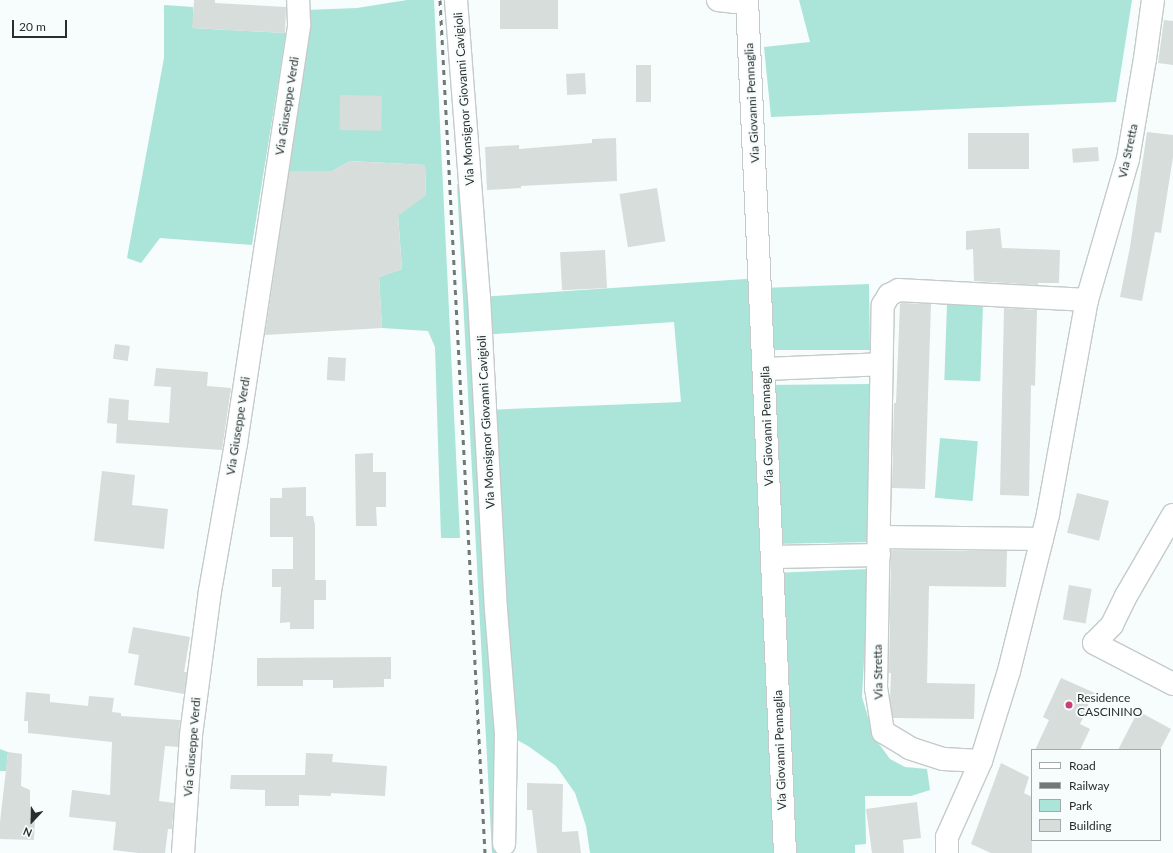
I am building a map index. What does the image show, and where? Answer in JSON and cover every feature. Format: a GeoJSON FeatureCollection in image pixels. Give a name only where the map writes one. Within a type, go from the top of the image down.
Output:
{"type":"FeatureCollection","features":[{"type":"Feature","properties":{"kind":"street","name":"Via Giuseppe Verdi"},"geometry":{"type":"LineString","coordinates":[[183,853],[191,735],[210,591],[236,443],[299,24],[298,0]]}},
{"type":"Feature","properties":{"kind":"street","name":"Via Monsignor Giovanni Cavigioli"},"geometry":{"type":"LineString","coordinates":[[456,0],[480,312],[496,602],[506,734],[504,844]]}},
{"type":"Feature","properties":{"kind":"street"},"geometry":{"type":"LineString","coordinates":[[718,0],[734,2],[740,0]]}},
{"type":"Feature","properties":{"kind":"street","name":"Via Giovanni Pennaglia"},"geometry":{"type":"LineString","coordinates":[[747,0],[785,853]]}},
{"type":"Feature","properties":{"kind":"street","name":"Via Stretta"},"geometry":{"type":"LineString","coordinates":[[947,845],[981,761],[1009,671],[1048,514],[1087,300],[1128,159],[1145,60],[1152,0]]}},
{"type":"Feature","properties":{"kind":"street","name":"Via Stretta"},"geometry":{"type":"LineString","coordinates":[[981,761],[943,759],[910,748],[883,732],[876,688],[883,305],[889,296],[899,290],[1087,300]]}},
{"type":"Feature","properties":{"kind":"street"},"geometry":{"type":"LineString","coordinates":[[764,368],[881,364]]}},
{"type":"Feature","properties":{"kind":"street"},"geometry":{"type":"LineString","coordinates":[[1173,515],[1126,596],[1112,625],[1094,643],[1173,684]]}},
{"type":"Feature","properties":{"kind":"street"},"geometry":{"type":"LineString","coordinates":[[772,557],[879,546],[1042,538]]}},
{"type":"Feature","properties":{"kind":"street"},"geometry":{"type":"LineString","coordinates":[[929,853],[947,845]]}},
{"type":"Feature","properties":{"kind":"green space"},"geometry":{"type":"Polygon","coordinates":[[[407,0],[434,0],[460,538],[441,538],[435,347],[428,331],[382,328],[379,277],[402,269],[398,215],[426,195],[425,165],[350,161],[332,171],[283,171],[299,104],[294,102],[306,10],[357,8],[407,0]]]}},
{"type":"Feature","properties":{"kind":"green space"},"geometry":{"type":"Polygon","coordinates":[[[799,0],[1132,0],[1116,102],[771,117],[764,47],[810,42],[799,0]]]}},
{"type":"Feature","properties":{"kind":"green space"},"geometry":{"type":"Polygon","coordinates":[[[164,5],[193,7],[193,28],[286,33],[252,245],[160,238],[141,263],[127,258],[164,58],[164,5]]]}},
{"type":"Feature","properties":{"kind":"green space"},"geometry":{"type":"Polygon","coordinates":[[[457,184],[461,186],[481,477],[502,853],[492,853],[457,184]]]}},
{"type":"Feature","properties":{"kind":"green space"},"geometry":{"type":"Polygon","coordinates":[[[760,278],[761,288],[869,284],[870,350],[764,350],[765,385],[871,384],[875,542],[772,544],[773,573],[869,569],[862,697],[874,737],[890,759],[905,767],[927,769],[930,790],[911,796],[865,796],[866,844],[855,845],[855,853],[590,853],[586,826],[575,793],[556,766],[528,746],[506,734],[486,410],[681,402],[674,322],[482,335],[479,297],[760,278]]]}},
{"type":"Feature","properties":{"kind":"green space"},"geometry":{"type":"Polygon","coordinates":[[[947,304],[983,305],[980,381],[944,380],[947,304]]]}},
{"type":"Feature","properties":{"kind":"green space"},"geometry":{"type":"Polygon","coordinates":[[[940,438],[978,441],[973,501],[935,498],[940,438]]]}},
{"type":"Feature","properties":{"kind":"green space"},"geometry":{"type":"Polygon","coordinates":[[[0,749],[8,752],[6,771],[0,771],[0,749]]]}},
{"type":"Feature","properties":{"kind":"building"},"geometry":{"type":"Polygon","coordinates":[[[194,0],[215,0],[215,3],[286,7],[285,33],[192,28],[194,0]]]}},
{"type":"Feature","properties":{"kind":"building"},"geometry":{"type":"Polygon","coordinates":[[[500,0],[558,0],[558,29],[500,29],[500,0]]]}},
{"type":"Feature","properties":{"kind":"building"},"geometry":{"type":"Polygon","coordinates":[[[1164,20],[1173,21],[1173,65],[1158,63],[1164,20]]]}},
{"type":"Feature","properties":{"kind":"building"},"geometry":{"type":"Polygon","coordinates":[[[636,65],[651,65],[651,102],[636,102],[636,65]]]}},
{"type":"Feature","properties":{"kind":"building"},"geometry":{"type":"Polygon","coordinates":[[[585,73],[586,94],[567,95],[566,74],[585,73]]]}},
{"type":"Feature","properties":{"kind":"building"},"geometry":{"type":"Polygon","coordinates":[[[340,95],[382,96],[381,131],[339,130],[340,95]]]}},
{"type":"Feature","properties":{"kind":"building"},"geometry":{"type":"Polygon","coordinates":[[[1147,132],[1173,135],[1173,157],[1161,233],[1155,232],[1142,301],[1120,297],[1130,247],[1147,132]]]}},
{"type":"Feature","properties":{"kind":"building"},"geometry":{"type":"Polygon","coordinates":[[[968,133],[1029,133],[1029,169],[968,169],[968,133]]]}},
{"type":"Feature","properties":{"kind":"building"},"geometry":{"type":"Polygon","coordinates":[[[616,138],[617,181],[521,186],[521,188],[487,190],[485,147],[519,145],[519,149],[592,143],[592,139],[616,138]]]}},
{"type":"Feature","properties":{"kind":"building"},"geometry":{"type":"Polygon","coordinates":[[[1098,147],[1099,161],[1073,163],[1072,149],[1098,147]]]}},
{"type":"Feature","properties":{"kind":"building"},"geometry":{"type":"Polygon","coordinates":[[[350,161],[425,165],[426,195],[398,216],[402,269],[379,277],[382,328],[265,335],[289,171],[332,171],[350,161]]]}},
{"type":"Feature","properties":{"kind":"building"},"geometry":{"type":"Polygon","coordinates":[[[657,188],[665,241],[628,247],[619,194],[657,188]]]}},
{"type":"Feature","properties":{"kind":"building"},"geometry":{"type":"Polygon","coordinates":[[[1000,228],[1002,248],[1060,250],[1059,283],[1038,283],[1038,285],[974,281],[973,249],[966,250],[966,231],[1000,228]]]}},
{"type":"Feature","properties":{"kind":"building"},"geometry":{"type":"Polygon","coordinates":[[[605,250],[607,288],[562,290],[560,252],[605,250]]]}},
{"type":"Feature","properties":{"kind":"building"},"geometry":{"type":"Polygon","coordinates":[[[900,304],[931,304],[925,489],[892,488],[894,403],[896,403],[900,304]]]}},
{"type":"Feature","properties":{"kind":"building"},"geometry":{"type":"Polygon","coordinates":[[[1004,308],[1037,310],[1035,386],[1031,385],[1029,496],[1000,495],[1004,308]]]}},
{"type":"Feature","properties":{"kind":"building"},"geometry":{"type":"Polygon","coordinates":[[[115,344],[130,346],[128,361],[113,359],[115,344]]]}},
{"type":"Feature","properties":{"kind":"building"},"geometry":{"type":"Polygon","coordinates":[[[328,357],[346,358],[345,381],[327,380],[328,357]]]}},
{"type":"Feature","properties":{"kind":"building"},"geometry":{"type":"Polygon","coordinates":[[[156,368],[208,372],[207,386],[231,388],[222,450],[116,443],[117,424],[107,423],[109,398],[129,400],[128,420],[169,423],[171,387],[154,386],[156,368]]]}},
{"type":"Feature","properties":{"kind":"building"},"geometry":{"type":"Polygon","coordinates":[[[373,453],[373,472],[386,472],[386,507],[376,507],[377,526],[356,526],[355,454],[373,453]]]}},
{"type":"Feature","properties":{"kind":"building"},"geometry":{"type":"Polygon","coordinates":[[[102,471],[135,475],[132,505],[168,509],[164,549],[94,541],[102,471]]]}},
{"type":"Feature","properties":{"kind":"building"},"geometry":{"type":"Polygon","coordinates":[[[306,487],[306,516],[313,516],[315,525],[315,580],[326,580],[326,600],[314,600],[314,629],[290,629],[290,622],[280,623],[281,587],[272,587],[272,569],[293,569],[293,537],[270,537],[270,498],[282,498],[282,488],[306,487]]]}},
{"type":"Feature","properties":{"kind":"building"},"geometry":{"type":"Polygon","coordinates":[[[1077,493],[1109,501],[1099,541],[1067,533],[1077,493]]]}},
{"type":"Feature","properties":{"kind":"building"},"geometry":{"type":"Polygon","coordinates":[[[891,550],[1007,551],[1006,587],[929,586],[927,683],[975,684],[974,719],[893,718],[890,699],[891,673],[889,673],[891,550]]]}},
{"type":"Feature","properties":{"kind":"building"},"geometry":{"type":"Polygon","coordinates":[[[1069,585],[1092,589],[1086,623],[1063,619],[1069,585]]]}},
{"type":"Feature","properties":{"kind":"building"},"geometry":{"type":"Polygon","coordinates":[[[133,627],[190,637],[184,672],[187,672],[184,694],[134,685],[139,655],[128,653],[133,627]]]}},
{"type":"Feature","properties":{"kind":"building"},"geometry":{"type":"Polygon","coordinates":[[[391,657],[391,679],[384,679],[384,687],[333,688],[333,680],[303,680],[303,686],[257,686],[257,658],[391,657]]]}},
{"type":"Feature","properties":{"kind":"building","name":"Residence CASCININO"},"geometry":{"type":"Polygon","coordinates":[[[1061,678],[1095,693],[1080,724],[1090,729],[1080,749],[1035,749],[1049,720],[1043,717],[1061,678]]]}},
{"type":"Feature","properties":{"kind":"building"},"geometry":{"type":"Polygon","coordinates":[[[26,692],[50,694],[50,702],[88,706],[89,696],[114,698],[112,712],[121,713],[121,716],[180,720],[178,747],[165,746],[159,801],[174,803],[172,829],[168,829],[165,853],[138,853],[113,850],[116,822],[69,817],[72,790],[110,795],[112,742],[28,733],[28,721],[24,721],[26,692]]]}},
{"type":"Feature","properties":{"kind":"building"},"geometry":{"type":"Polygon","coordinates":[[[1138,711],[1171,729],[1161,749],[1119,749],[1138,711]]]}},
{"type":"Feature","properties":{"kind":"building"},"geometry":{"type":"Polygon","coordinates":[[[8,752],[22,754],[21,786],[30,790],[30,818],[35,818],[34,840],[0,839],[0,822],[8,752]]]}},
{"type":"Feature","properties":{"kind":"building"},"geometry":{"type":"Polygon","coordinates":[[[306,753],[333,754],[332,762],[387,766],[385,796],[331,793],[331,796],[299,795],[299,806],[265,806],[265,790],[230,789],[231,775],[305,775],[306,753]]]}},
{"type":"Feature","properties":{"kind":"building"},"geometry":{"type":"Polygon","coordinates":[[[1001,763],[1029,777],[1024,793],[1031,796],[1032,853],[991,853],[971,844],[1001,763]]]}},
{"type":"Feature","properties":{"kind":"building"},"geometry":{"type":"Polygon","coordinates":[[[527,783],[563,784],[562,832],[578,831],[581,853],[537,853],[532,810],[527,810],[527,783]]]}},
{"type":"Feature","properties":{"kind":"building"},"geometry":{"type":"Polygon","coordinates":[[[917,802],[921,838],[903,840],[904,853],[872,853],[866,809],[917,802]]]}},
{"type":"Feature","properties":{"kind":"railway"},"geometry":{"type":"LineString","coordinates":[[440,0],[485,853]]}},
{"type":"Feature","properties":{"kind":"place","name":"Residence CASCININO"},"geometry":{"type":"Point","coordinates":[1069,705]}}]}
